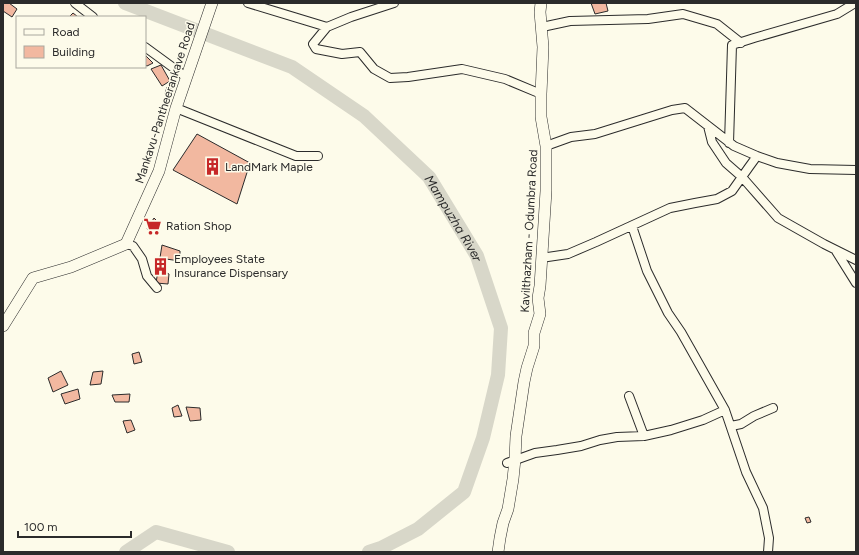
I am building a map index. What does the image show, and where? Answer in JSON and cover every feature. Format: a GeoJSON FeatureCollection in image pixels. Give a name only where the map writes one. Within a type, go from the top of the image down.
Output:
{"type":"FeatureCollection","features":[{"type":"Feature","properties":{"kind":"main road","name":"Kavilthazham - Odumbra Road"},"geometry":{"type":"LineString","coordinates":[[498,552],[503,523],[508,510],[511,461],[524,382],[534,346],[534,333],[540,314],[538,298],[546,191],[546,146],[541,117],[540,94],[543,47],[540,3]]}},
{"type":"Feature","properties":{"kind":"main road","name":"Mankavu-Pantheerankave Road"},"geometry":{"type":"LineString","coordinates":[[126,244],[159,171],[176,108],[211,6]]}},
{"type":"Feature","properties":{"kind":"main road"},"geometry":{"type":"LineString","coordinates":[[3,326],[33,278],[71,267],[126,244]]}},
{"type":"Feature","properties":{"kind":"street"},"geometry":{"type":"LineString","coordinates":[[75,3],[92,16]]}},
{"type":"Feature","properties":{"kind":"street"},"geometry":{"type":"LineString","coordinates":[[248,3],[328,27]]}},
{"type":"Feature","properties":{"kind":"street"},"geometry":{"type":"LineString","coordinates":[[394,3],[351,17],[328,27],[313,44],[316,49],[342,54],[360,52],[374,68],[390,78],[408,77],[462,69],[505,79],[540,94]]}},
{"type":"Feature","properties":{"kind":"street"},"geometry":{"type":"LineString","coordinates":[[729,143],[732,46],[754,38],[837,14],[855,3]]}},
{"type":"Feature","properties":{"kind":"street"},"geometry":{"type":"LineString","coordinates":[[542,27],[570,21],[648,19],[683,14],[717,24],[741,42]]}},
{"type":"Feature","properties":{"kind":"street"},"geometry":{"type":"LineString","coordinates":[[146,48],[186,77]]}},
{"type":"Feature","properties":{"kind":"street"},"geometry":{"type":"LineString","coordinates":[[176,108],[296,156],[318,156]]}},
{"type":"Feature","properties":{"kind":"street"},"geometry":{"type":"LineString","coordinates":[[546,146],[571,138],[596,134],[672,110],[685,108],[729,143],[756,156],[810,169],[856,170]]}},
{"type":"Feature","properties":{"kind":"street"},"geometry":{"type":"LineString","coordinates":[[708,126],[712,142],[726,163],[742,177],[778,218],[856,260]]}},
{"type":"Feature","properties":{"kind":"street"},"geometry":{"type":"LineString","coordinates":[[541,258],[568,254],[670,208],[717,199],[732,191],[750,168],[756,156]]}},
{"type":"Feature","properties":{"kind":"street"},"geometry":{"type":"LineString","coordinates":[[632,226],[647,271],[668,312],[725,410],[746,472],[764,508],[769,538],[768,552]]}},
{"type":"Feature","properties":{"kind":"street"},"geometry":{"type":"LineString","coordinates":[[126,244],[133,246],[142,259],[147,276],[157,288]]}},
{"type":"Feature","properties":{"kind":"street"},"geometry":{"type":"LineString","coordinates":[[836,250],[856,283]]}},
{"type":"Feature","properties":{"kind":"street"},"geometry":{"type":"LineString","coordinates":[[628,396],[644,436]]}},
{"type":"Feature","properties":{"kind":"street"},"geometry":{"type":"LineString","coordinates":[[731,426],[741,424],[754,416],[773,408]]}},
{"type":"Feature","properties":{"kind":"street"},"geometry":{"type":"LineString","coordinates":[[511,461],[535,453],[581,446],[600,440],[617,437],[644,436],[671,430],[703,420],[725,410]]}},
{"type":"Feature","properties":{"kind":"building"},"geometry":{"type":"Polygon","coordinates":[[[3,3],[9,3],[17,9],[12,17],[3,11],[3,3]]]}},
{"type":"Feature","properties":{"kind":"building"},"geometry":{"type":"Polygon","coordinates":[[[591,3],[606,3],[608,11],[595,14],[591,3]]]}},
{"type":"Feature","properties":{"kind":"building"},"geometry":{"type":"Polygon","coordinates":[[[73,13],[77,16],[70,16],[73,13]]]}},
{"type":"Feature","properties":{"kind":"building"},"geometry":{"type":"Polygon","coordinates":[[[146,56],[153,63],[146,66],[146,56]]]}},
{"type":"Feature","properties":{"kind":"building"},"geometry":{"type":"Polygon","coordinates":[[[161,65],[170,81],[162,86],[151,69],[161,65]]]}},
{"type":"Feature","properties":{"kind":"building"},"geometry":{"type":"Polygon","coordinates":[[[167,87],[172,89],[169,97],[165,94],[167,87]]]}},
{"type":"Feature","properties":{"kind":"building","name":"LandMark Maple"},"geometry":{"type":"Polygon","coordinates":[[[197,134],[250,163],[237,204],[173,170],[197,134]]]}},
{"type":"Feature","properties":{"kind":"building","name":"Ration Shop"},"geometry":{"type":"Polygon","coordinates":[[[154,218],[158,222],[153,232],[147,229],[154,218]]]}},
{"type":"Feature","properties":{"kind":"building","name":"Employees State Insurance Dispensary"},"geometry":{"type":"Polygon","coordinates":[[[162,245],[180,251],[180,261],[166,259],[163,271],[169,274],[168,284],[156,283],[162,245]]]}},
{"type":"Feature","properties":{"kind":"building"},"geometry":{"type":"Polygon","coordinates":[[[139,352],[142,362],[134,364],[132,354],[139,352]]]}},
{"type":"Feature","properties":{"kind":"building"},"geometry":{"type":"Polygon","coordinates":[[[61,371],[68,385],[53,392],[48,378],[61,371]]]}},
{"type":"Feature","properties":{"kind":"building"},"geometry":{"type":"Polygon","coordinates":[[[103,371],[101,384],[90,385],[93,372],[103,371]]]}},
{"type":"Feature","properties":{"kind":"building"},"geometry":{"type":"Polygon","coordinates":[[[78,389],[80,399],[65,404],[61,394],[78,389]]]}},
{"type":"Feature","properties":{"kind":"building"},"geometry":{"type":"Polygon","coordinates":[[[130,394],[129,402],[115,402],[112,395],[130,394]]]}},
{"type":"Feature","properties":{"kind":"building"},"geometry":{"type":"Polygon","coordinates":[[[178,405],[182,416],[174,417],[172,408],[178,405]]]}},
{"type":"Feature","properties":{"kind":"building"},"geometry":{"type":"Polygon","coordinates":[[[186,407],[200,408],[201,420],[190,421],[186,407]]]}},
{"type":"Feature","properties":{"kind":"building"},"geometry":{"type":"Polygon","coordinates":[[[131,420],[135,430],[127,433],[123,421],[131,420]]]}},
{"type":"Feature","properties":{"kind":"building"},"geometry":{"type":"Polygon","coordinates":[[[809,517],[811,522],[807,523],[805,518],[809,517]]]}},
{"type":"Feature","properties":{"kind":"waterway","name":"Mampuzha River"},"geometry":{"type":"LineString","coordinates":[[125,3],[292,67],[364,116],[429,177],[477,256],[501,328],[498,375],[483,438],[464,492],[418,529],[381,548],[369,552]]}},
{"type":"Feature","properties":{"kind":"waterway","name":"Mampuzha River"},"geometry":{"type":"LineString","coordinates":[[126,552],[156,532],[228,552]]}},
{"type":"Feature","properties":{"kind":"place","name":"LandMark Maple"},"geometry":{"type":"Point","coordinates":[212,167]}},
{"type":"Feature","properties":{"kind":"place","name":"Ration Shop"},"geometry":{"type":"Point","coordinates":[153,226]}},
{"type":"Feature","properties":{"kind":"place","name":"Employees State Insurance Dispensary"},"geometry":{"type":"Point","coordinates":[161,266]}}]}
